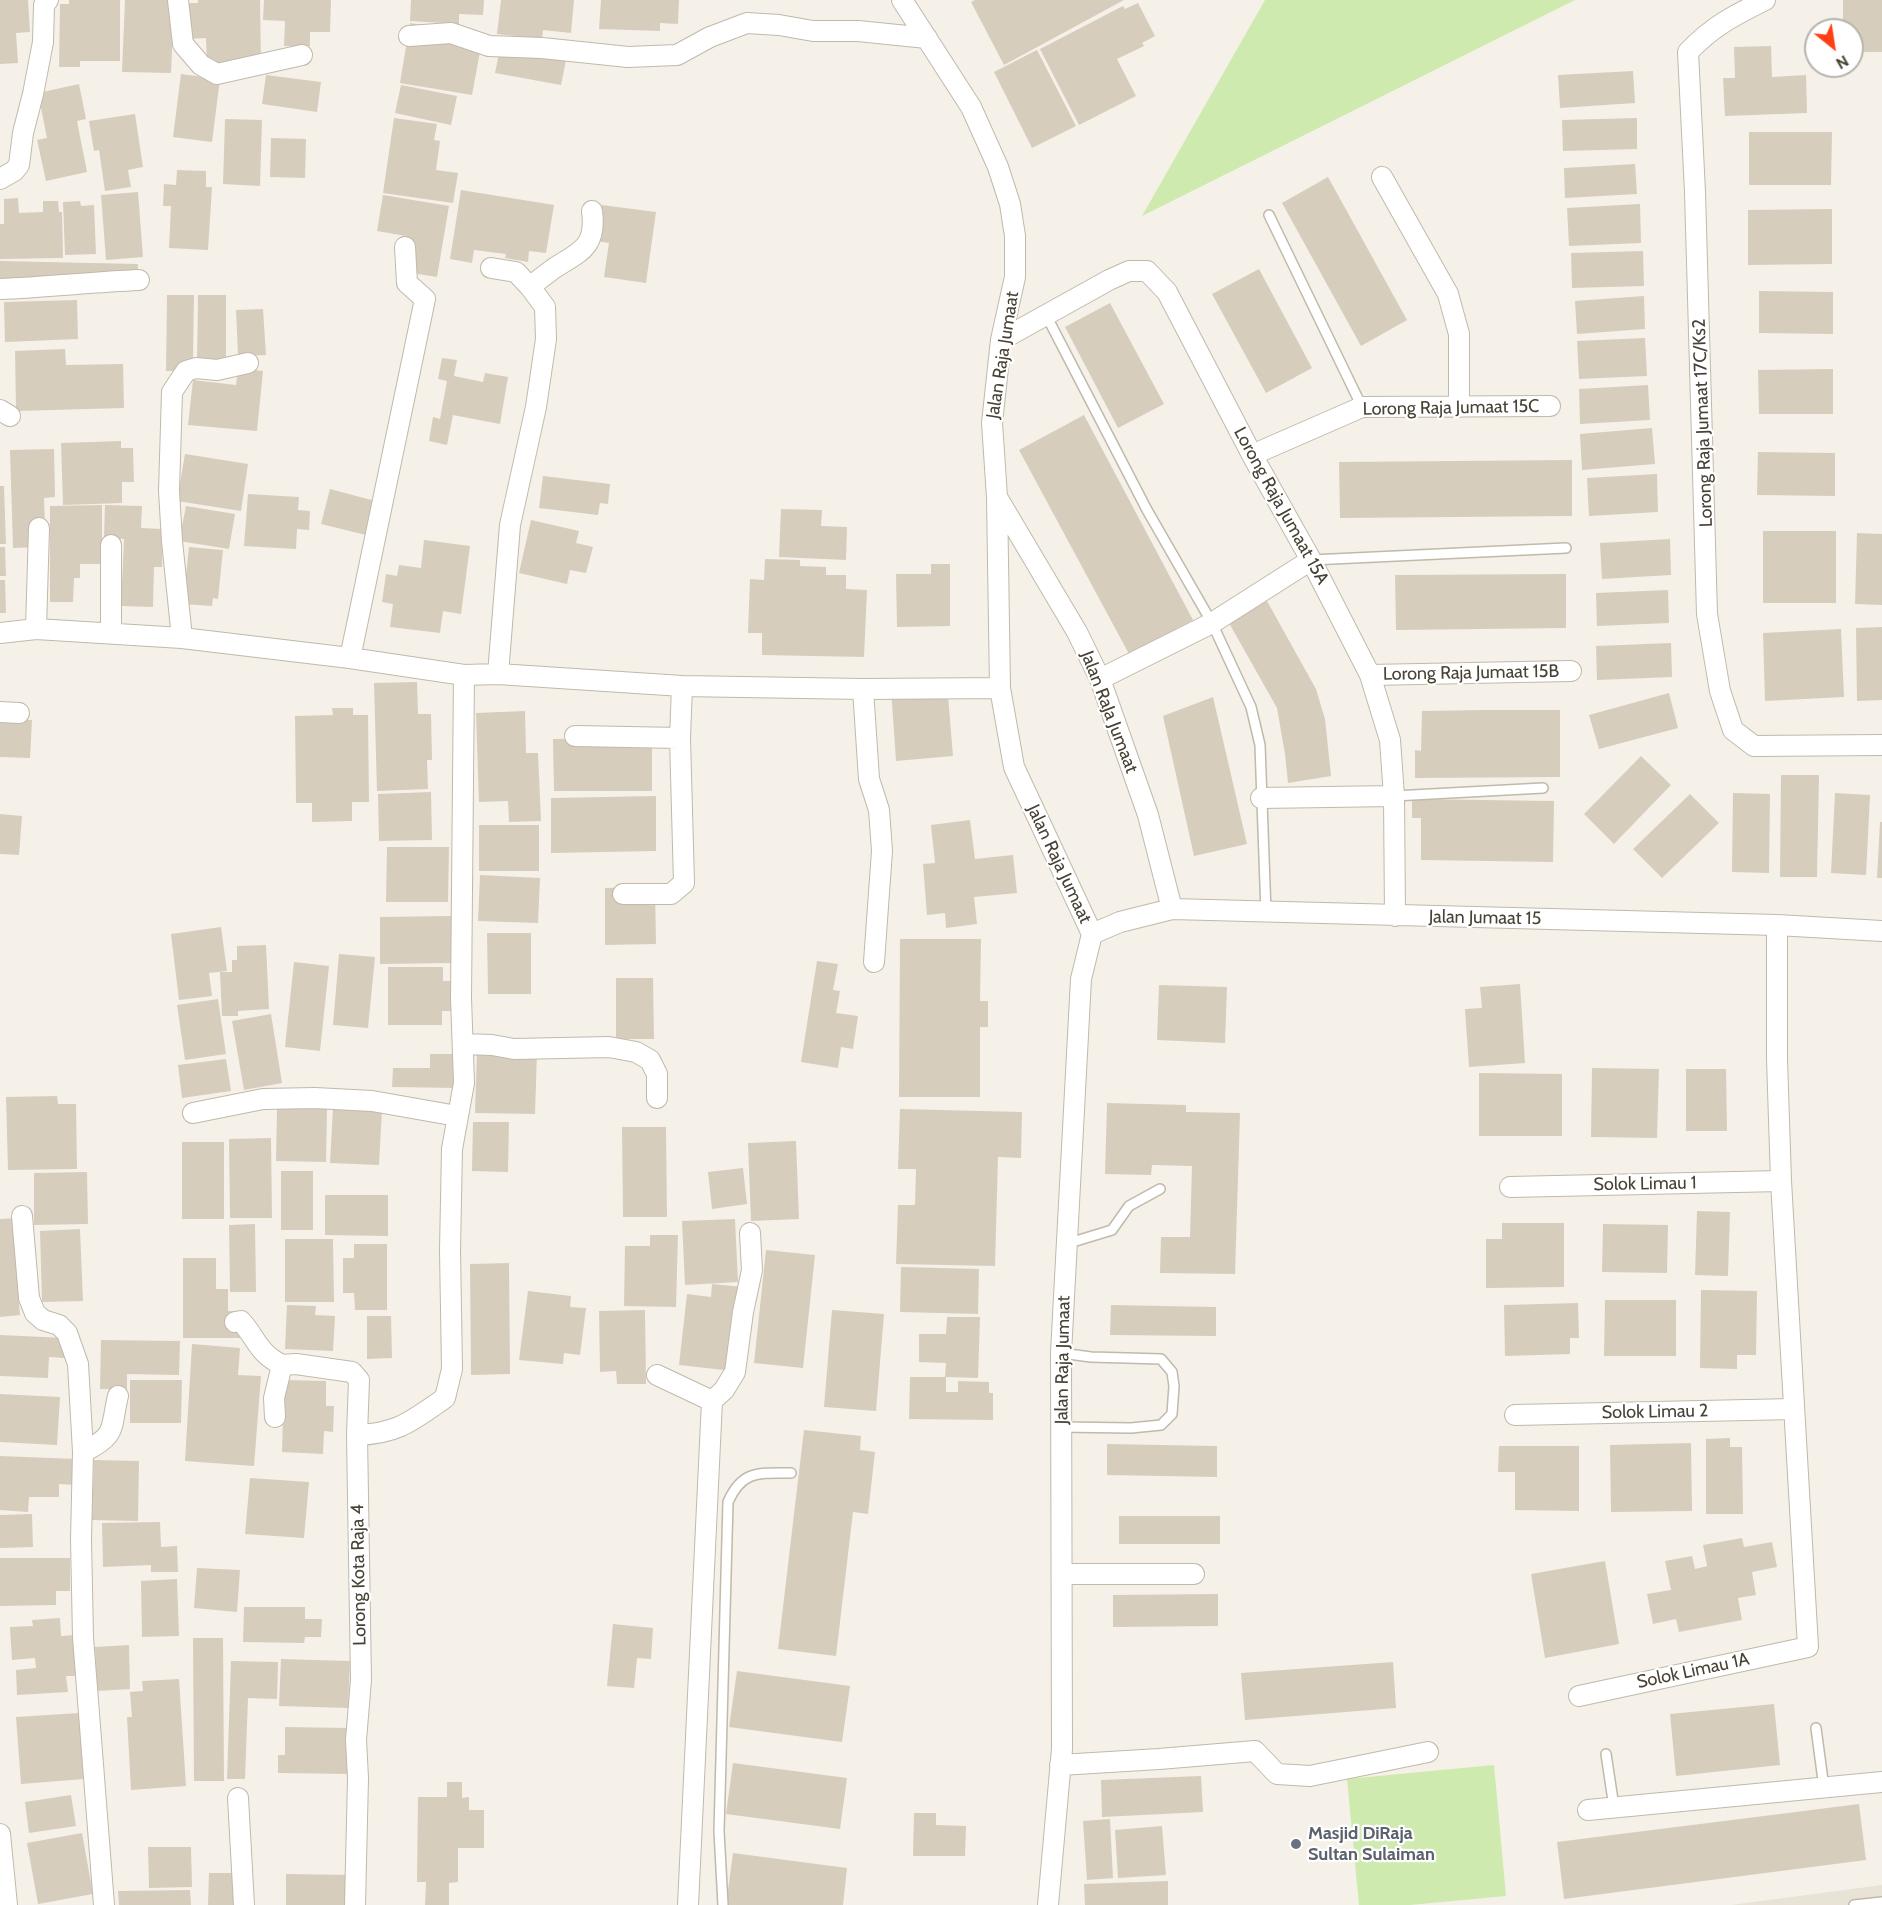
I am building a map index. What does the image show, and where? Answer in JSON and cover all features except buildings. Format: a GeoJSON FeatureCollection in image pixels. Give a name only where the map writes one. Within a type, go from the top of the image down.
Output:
{"type":"FeatureCollection","features":[{"type":"Feature","properties":{"kind":"street"},"geometry":{"type":"LineString","coordinates":[[0,179],[14,171],[19,165],[23,133],[43,42],[44,4],[48,0]]}},
{"type":"Feature","properties":{"kind":"street"},"geometry":{"type":"LineString","coordinates":[[178,0],[183,44],[201,65],[217,74],[302,55]]}},
{"type":"Feature","properties":{"kind":"street","name":"Jalan Raja Jumaat"},"geometry":{"type":"LineString","coordinates":[[902,0],[971,108],[998,167],[1010,204],[1015,236],[1015,277],[1002,340],[992,423],[997,497],[1000,688],[1014,767],[1092,934],[1081,979],[1061,1353],[1062,1749],[1048,1905]]}},
{"type":"Feature","properties":{"kind":"street","name":"Lorong Raja Jumaat 17C/Ks2"},"geometry":{"type":"LineString","coordinates":[[1765,0],[1724,21],[1688,52],[1696,204],[1707,614],[1720,692],[1733,730],[1754,746],[1882,746]]}},
{"type":"Feature","properties":{"kind":"street"},"geometry":{"type":"LineString","coordinates":[[409,36],[451,33],[489,46],[542,48],[628,57],[677,55],[710,37],[747,23],[779,25],[813,31],[858,31],[927,38]]}},
{"type":"Feature","properties":{"kind":"street"},"geometry":{"type":"LineString","coordinates":[[1382,177],[1448,294],[1459,334],[1459,407]]}},
{"type":"Feature","properties":{"kind":"street"},"geometry":{"type":"LineString","coordinates":[[530,287],[552,270],[582,252],[594,228],[592,212]]}},
{"type":"Feature","properties":{"kind":"street"},"geometry":{"type":"LineString","coordinates":[[350,658],[425,299],[407,283],[405,247]]}},
{"type":"Feature","properties":{"kind":"street"},"geometry":{"type":"LineString","coordinates":[[490,268],[516,272],[530,287],[544,308],[546,339],[536,407],[510,525],[498,674]]}},
{"type":"Feature","properties":{"kind":"street","name":"Lorong Raja Jumaat 15A"},"geometry":{"type":"LineString","coordinates":[[1002,340],[1129,271],[1148,271],[1167,292],[1370,675],[1390,740],[1394,796],[1395,916]]}},
{"type":"Feature","properties":{"kind":"street"},"geometry":{"type":"LineString","coordinates":[[0,289],[139,280]]}},
{"type":"Feature","properties":{"kind":"street"},"geometry":{"type":"LineString","coordinates":[[182,638],[169,491],[172,392],[186,371],[196,368],[218,370],[248,363]]}},
{"type":"Feature","properties":{"kind":"street","name":"Lorong Raja Jumaat 15C"},"geometry":{"type":"LineString","coordinates":[[1252,455],[1362,407],[1550,406]]}},
{"type":"Feature","properties":{"kind":"street","name":"Jalan RaJa Jumaat"},"geometry":{"type":"LineString","coordinates":[[997,497],[1077,632],[1100,679],[1148,814],[1172,909]]}},
{"type":"Feature","properties":{"kind":"street"},"geometry":{"type":"LineString","coordinates":[[36,629],[39,528]]}},
{"type":"Feature","properties":{"kind":"street"},"geometry":{"type":"LineString","coordinates":[[111,545],[111,633]]}},
{"type":"Feature","properties":{"kind":"street"},"geometry":{"type":"LineString","coordinates":[[1100,679],[1212,623],[1311,560]]}},
{"type":"Feature","properties":{"kind":"street"},"geometry":{"type":"LineString","coordinates":[[0,633],[36,629],[182,638],[350,658],[464,675],[498,674],[681,711]]}},
{"type":"Feature","properties":{"kind":"street","name":"Lorong Raja Jumaat 15B"},"geometry":{"type":"LineString","coordinates":[[1370,675],[1571,671]]}},
{"type":"Feature","properties":{"kind":"street"},"geometry":{"type":"LineString","coordinates":[[357,1436],[373,1435],[401,1428],[445,1398],[452,1369],[450,1238],[452,1149],[464,1083],[461,998],[464,675]]}},
{"type":"Feature","properties":{"kind":"street"},"geometry":{"type":"LineString","coordinates":[[575,736],[681,711],[904,688],[1000,688]]}},
{"type":"Feature","properties":{"kind":"street"},"geometry":{"type":"LineString","coordinates":[[867,693],[869,779],[879,810],[882,851],[874,962]]}},
{"type":"Feature","properties":{"kind":"street"},"geometry":{"type":"LineString","coordinates":[[622,894],[671,894],[684,883],[681,711]]}},
{"type":"Feature","properties":{"kind":"street"},"geometry":{"type":"LineString","coordinates":[[1262,798],[1394,796]]}},
{"type":"Feature","properties":{"kind":"street","name":"Jalan Jumaat 15"},"geometry":{"type":"LineString","coordinates":[[1092,934],[1120,921],[1172,909],[1777,925],[1882,931]]}},
{"type":"Feature","properties":{"kind":"street"},"geometry":{"type":"LineString","coordinates":[[1777,925],[1780,1181],[1794,1409]]}},
{"type":"Feature","properties":{"kind":"street"},"geometry":{"type":"LineString","coordinates":[[463,1044],[492,1045],[514,1049],[609,1047],[636,1052],[650,1059],[657,1074],[657,1098]]}},
{"type":"Feature","properties":{"kind":"street"},"geometry":{"type":"LineString","coordinates":[[193,1113],[263,1099],[315,1098],[372,1101],[457,1116]]}},
{"type":"Feature","properties":{"kind":"street","name":"Solok Limau 1"},"geometry":{"type":"LineString","coordinates":[[1510,1187],[1780,1181]]}},
{"type":"Feature","properties":{"kind":"street"},"geometry":{"type":"LineString","coordinates":[[22,1216],[29,1298],[34,1313],[43,1320],[59,1324],[67,1333],[78,1364],[83,1452],[81,1540],[83,1637],[104,1905]]}},
{"type":"Feature","properties":{"kind":"street"},"geometry":{"type":"LineString","coordinates":[[688,1905],[712,1401],[724,1390],[735,1372],[743,1312],[752,1270],[750,1233]]}},
{"type":"Feature","properties":{"kind":"street"},"geometry":{"type":"LineString","coordinates":[[235,1322],[241,1321],[261,1350],[282,1365],[274,1398],[275,1417]]}},
{"type":"Feature","properties":{"kind":"street","name":"Lorong Kota Raja 4"},"geometry":{"type":"LineString","coordinates":[[282,1365],[296,1364],[352,1372],[358,1380],[361,1680],[356,1740],[358,1778],[355,1905]]}},
{"type":"Feature","properties":{"kind":"street"},"geometry":{"type":"LineString","coordinates":[[657,1375],[712,1401]]}},
{"type":"Feature","properties":{"kind":"street"},"geometry":{"type":"LineString","coordinates":[[83,1452],[104,1442],[114,1424],[118,1396]]}},
{"type":"Feature","properties":{"kind":"street","name":"Solok Limau 2"},"geometry":{"type":"LineString","coordinates":[[1515,1415],[1794,1409]]}},
{"type":"Feature","properties":{"kind":"street","name":"Solok Limau 1A"},"geometry":{"type":"LineString","coordinates":[[1579,1696],[1808,1647],[1794,1409]]}},
{"type":"Feature","properties":{"kind":"street"},"geometry":{"type":"LineString","coordinates":[[1062,1574],[1194,1574]]}},
{"type":"Feature","properties":{"kind":"street"},"geometry":{"type":"LineString","coordinates":[[1060,1765],[1255,1751],[1276,1774],[1310,1776],[1428,1752]]}},
{"type":"Feature","properties":{"kind":"street"},"geometry":{"type":"LineString","coordinates":[[1588,1810],[1882,1782]]}},
{"type":"Feature","properties":{"kind":"street"},"geometry":{"type":"LineString","coordinates":[[238,1798],[244,1905]]}},
{"type":"Feature","properties":{"kind":"street"},"geometry":{"type":"LineString","coordinates":[[0,1834],[7,1905]]}},
{"type":"Feature","properties":{"kind":"lane"},"geometry":{"type":"LineString","coordinates":[[1269,215],[1362,407]]}},
{"type":"Feature","properties":{"kind":"lane"},"geometry":{"type":"LineString","coordinates":[[1046,315],[1147,510],[1212,623],[1251,707],[1260,745],[1266,913]]}},
{"type":"Feature","properties":{"kind":"lane"},"geometry":{"type":"LineString","coordinates":[[1311,560],[1566,548]]}},
{"type":"Feature","properties":{"kind":"lane"},"geometry":{"type":"LineString","coordinates":[[1394,796],[1543,788]]}},
{"type":"Feature","properties":{"kind":"lane"},"geometry":{"type":"LineString","coordinates":[[1066,1244],[1112,1230],[1130,1206],[1160,1189]]}},
{"type":"Feature","properties":{"kind":"lane"},"geometry":{"type":"LineString","coordinates":[[1061,1353],[1090,1357],[1161,1359],[1172,1372],[1174,1386],[1172,1413],[1161,1425],[1131,1428],[1061,1427]]}},
{"type":"Feature","properties":{"kind":"lane"},"geometry":{"type":"LineString","coordinates":[[723,1905],[719,1832],[728,1502],[735,1486],[750,1476],[790,1473]]}},
{"type":"Feature","properties":{"kind":"lane"},"geometry":{"type":"LineString","coordinates":[[1816,1728],[1824,1788]]}},
{"type":"Feature","properties":{"kind":"lane"},"geometry":{"type":"LineString","coordinates":[[1606,1754],[1614,1807]]}},
{"type":"Feature","properties":{"kind":"lane"},"geometry":{"type":"LineString","coordinates":[[1854,1905],[1882,1902]]}},
{"type":"Feature","properties":{"kind":"shaded area"},"geometry":{"type":"Polygon","coordinates":[[[1882,1885],[1882,1905],[1731,1905],[1882,1885]]]}},
{"type":"Feature","properties":{"kind":"green space"},"geometry":{"type":"Polygon","coordinates":[[[1265,0],[1575,0],[1142,216],[1265,0]]]}},
{"type":"Feature","properties":{"kind":"green space"},"geometry":{"type":"Polygon","coordinates":[[[1494,1765],[1506,1896],[1410,1905],[1359,1905],[1347,1779],[1494,1765]]]}},
{"type":"Feature","properties":{"kind":"place","name":"Masjid DiRaja Sultan Sulaiman"},"geometry":{"type":"Point","coordinates":[1296,1844]}}]}
